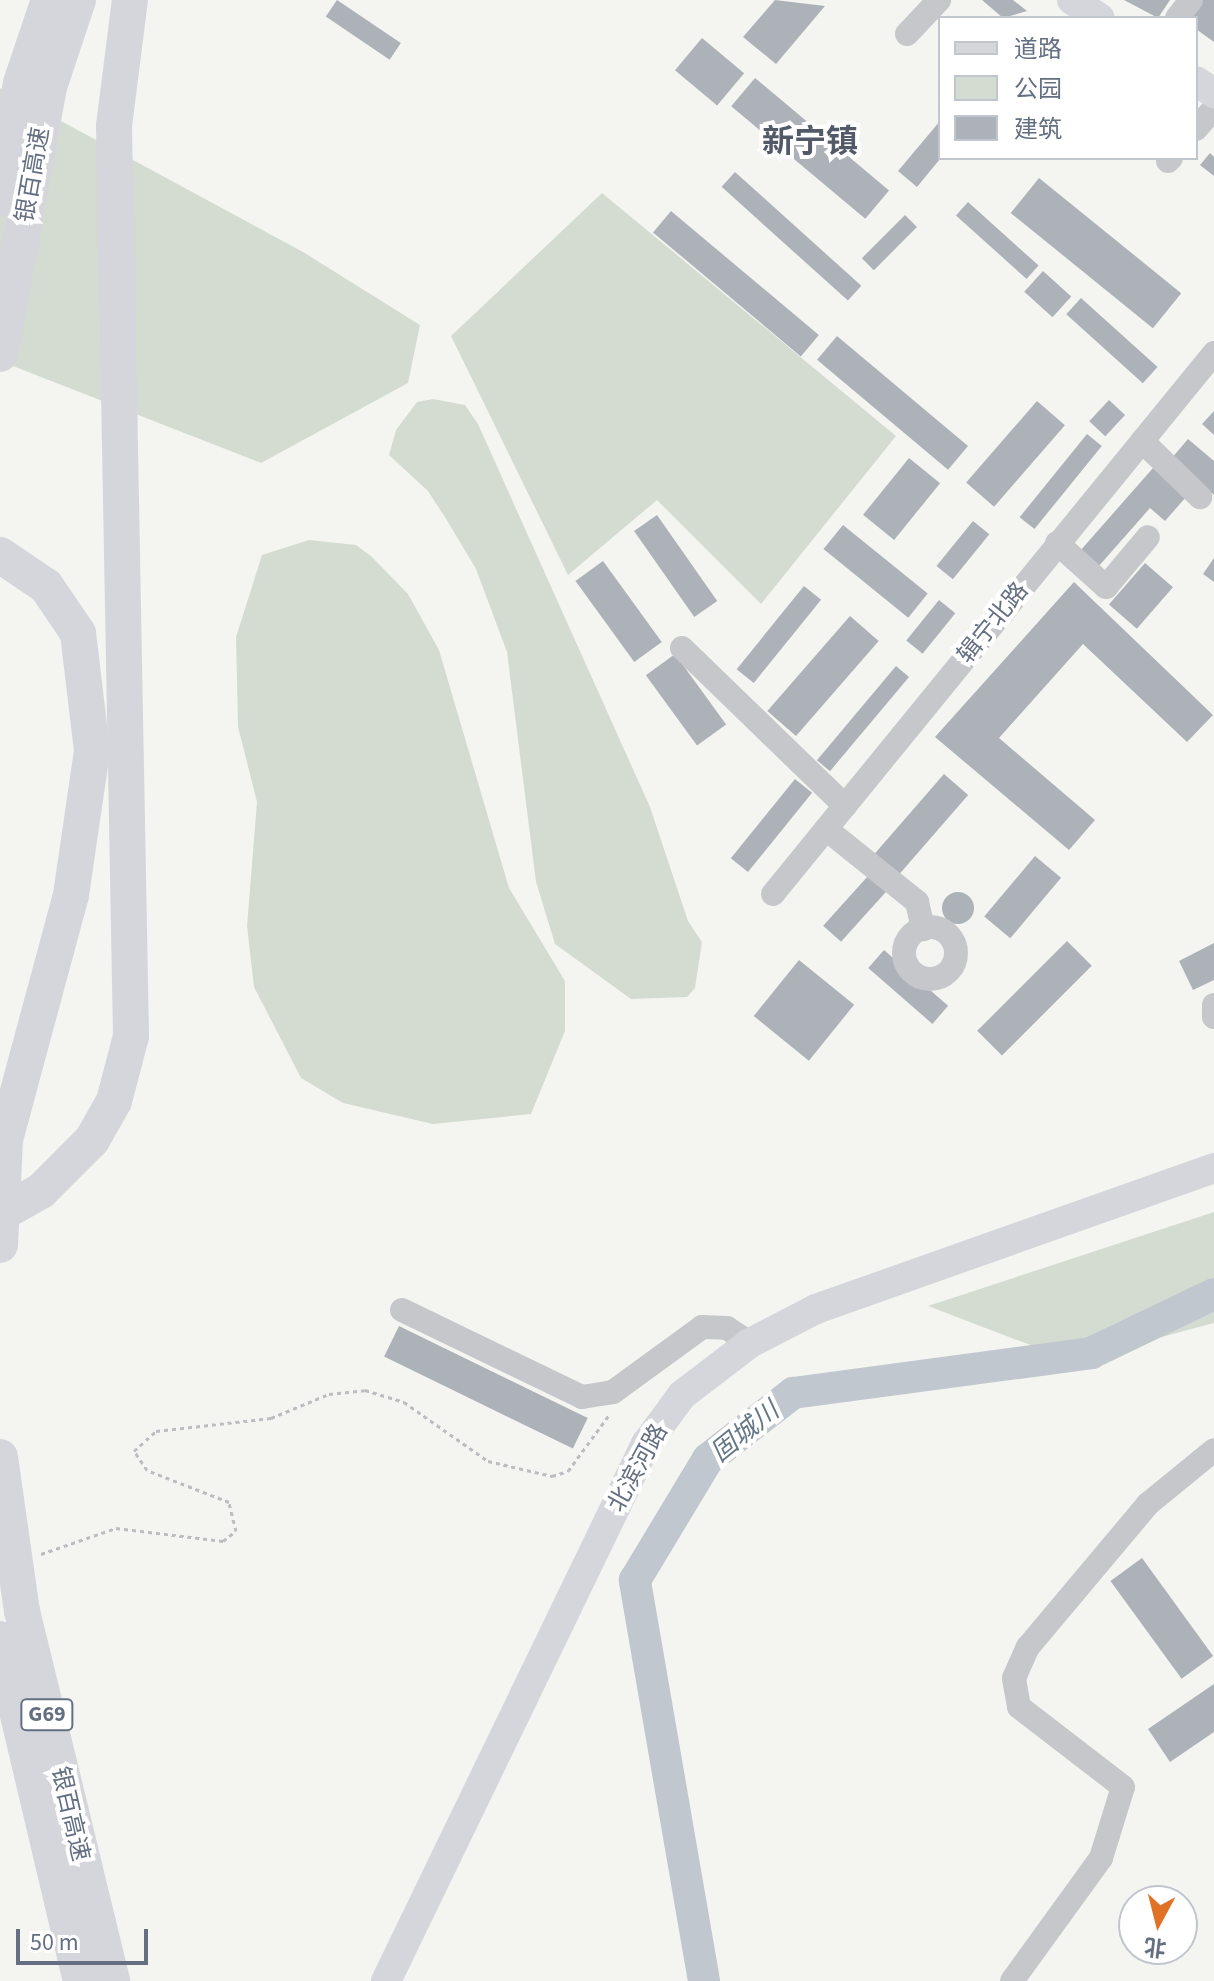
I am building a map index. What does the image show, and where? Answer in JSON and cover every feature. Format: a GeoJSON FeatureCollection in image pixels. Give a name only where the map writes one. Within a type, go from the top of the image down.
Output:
{"type":"FeatureCollection","features":[{"type":"Feature","properties":{"kind":"highway","name":"银百高速"},"geometry":{"type":"LineString","coordinates":[[0,354],[49,0]]}},
{"type":"Feature","properties":{"kind":"highway","name":"银百高速"},"geometry":{"type":"LineString","coordinates":[[0,199],[35,85],[78,0]]}},
{"type":"Feature","properties":{"kind":"highway"},"geometry":{"type":"LineString","coordinates":[[0,1214],[78,1158],[114,1101],[128,1058],[114,126],[130,0]]}},
{"type":"Feature","properties":{"kind":"highway"},"geometry":{"type":"LineString","coordinates":[[0,555],[46,586],[78,633],[92,751],[71,895],[5,1139],[0,1245]]}},
{"type":"Feature","properties":{"kind":"highway","name":"银百高速"},"geometry":{"type":"LineString","coordinates":[[0,1457],[22,1611],[112,1981]]}},
{"type":"Feature","properties":{"kind":"highway","name":"银百高速"},"geometry":{"type":"LineString","coordinates":[[0,1639],[81,1981]]}},
{"type":"Feature","properties":{"kind":"main road"},"geometry":{"type":"LineString","coordinates":[[1072,0],[1097,16]]}},
{"type":"Feature","properties":{"kind":"main road","name":"北滨河路"},"geometry":{"type":"LineString","coordinates":[[386,1981],[646,1444],[682,1395],[750,1343],[816,1309],[1214,1168]]}},
{"type":"Feature","properties":{"kind":"street"},"geometry":{"type":"LineString","coordinates":[[907,34],[939,0]]}},
{"type":"Feature","properties":{"kind":"street"},"geometry":{"type":"LineString","coordinates":[[1179,16],[1191,0]]}},
{"type":"Feature","properties":{"kind":"street"},"geometry":{"type":"LineString","coordinates":[[1198,127],[1214,108]]}},
{"type":"Feature","properties":{"kind":"street","name":"辑宁北路"},"geometry":{"type":"LineString","coordinates":[[773,894],[1214,353]]}},
{"type":"Feature","properties":{"kind":"street"},"geometry":{"type":"LineString","coordinates":[[1142,441],[1200,497]]}},
{"type":"Feature","properties":{"kind":"street"},"geometry":{"type":"LineString","coordinates":[[1057,543],[1106,587],[1148,537]]}},
{"type":"Feature","properties":{"kind":"street"},"geometry":{"type":"LineString","coordinates":[[682,648],[845,806]]}},
{"type":"Feature","properties":{"kind":"street"},"geometry":{"type":"LineString","coordinates":[[826,829],[917,902],[923,929]]}},
{"type":"Feature","properties":{"kind":"street"},"geometry":{"type":"LineString","coordinates":[[1214,1005],[1214,1017]]}},
{"type":"Feature","properties":{"kind":"street"},"geometry":{"type":"LineString","coordinates":[[402,1310],[566,1391],[613,1392],[702,1327],[727,1328],[750,1343]]}},
{"type":"Feature","properties":{"kind":"street"},"geometry":{"type":"LineString","coordinates":[[1018,1977],[1101,1858],[1123,1787],[1019,1707],[1014,1678],[1028,1647],[1148,1504],[1214,1450]]}},
{"type":"Feature","properties":{"kind":"path"},"geometry":{"type":"LineString","coordinates":[[34,1556],[116,1528],[223,1541],[236,1531],[229,1502],[147,1470],[134,1451],[156,1431],[271,1418],[329,1394],[365,1390],[404,1402],[488,1461],[552,1476],[568,1471],[597,1439],[613,1392]]}},
{"type":"Feature","properties":{"kind":"green space"},"geometry":{"type":"Polygon","coordinates":[[[0,88],[303,252],[420,325],[408,383],[261,463],[0,361],[0,88]]]}},
{"type":"Feature","properties":{"kind":"green space"},"geometry":{"type":"Polygon","coordinates":[[[602,193],[896,436],[761,604],[657,500],[568,575],[451,336],[602,193]]]}},
{"type":"Feature","properties":{"kind":"green space"},"geometry":{"type":"Polygon","coordinates":[[[433,399],[465,405],[478,424],[650,807],[688,921],[702,942],[695,988],[687,997],[631,999],[555,944],[536,882],[507,652],[476,569],[448,522],[428,491],[389,455],[396,430],[417,402],[433,399]]]}},
{"type":"Feature","properties":{"kind":"green space"},"geometry":{"type":"Polygon","coordinates":[[[309,540],[356,545],[371,556],[408,594],[439,650],[509,888],[565,981],[565,1031],[531,1114],[433,1124],[343,1103],[301,1078],[254,987],[247,926],[257,802],[238,727],[236,637],[262,555],[309,540]]]}},
{"type":"Feature","properties":{"kind":"green space"},"geometry":{"type":"Polygon","coordinates":[[[1214,1212],[1214,1323],[1072,1361],[928,1306],[1214,1212]]]}},
{"type":"Feature","properties":{"kind":"building"},"geometry":{"type":"Polygon","coordinates":[[[337,0],[401,43],[390,60],[326,17],[337,0]]]}},
{"type":"Feature","properties":{"kind":"building"},"geometry":{"type":"Polygon","coordinates":[[[775,0],[825,6],[776,64],[743,37],[775,0]]]}},
{"type":"Feature","properties":{"kind":"building"},"geometry":{"type":"Polygon","coordinates":[[[982,0],[1013,0],[1027,11],[1010,16],[1001,16],[982,0]]]}},
{"type":"Feature","properties":{"kind":"building"},"geometry":{"type":"Polygon","coordinates":[[[1124,0],[1170,0],[1159,16],[1124,0]]]}},
{"type":"Feature","properties":{"kind":"building"},"geometry":{"type":"Polygon","coordinates":[[[1199,0],[1214,0],[1214,42],[1198,30],[1198,16],[1187,16],[1199,0]]]}},
{"type":"Feature","properties":{"kind":"building"},"geometry":{"type":"Polygon","coordinates":[[[702,38],[744,73],[717,106],[675,70],[702,38]]]}},
{"type":"Feature","properties":{"kind":"building"},"geometry":{"type":"Polygon","coordinates":[[[755,78],[889,190],[865,219],[731,106],[755,78]]]}},
{"type":"Feature","properties":{"kind":"building"},"geometry":{"type":"Polygon","coordinates":[[[938,123],[939,160],[917,187],[898,171],[938,123]]]}},
{"type":"Feature","properties":{"kind":"building"},"geometry":{"type":"Polygon","coordinates":[[[1210,153],[1214,157],[1214,176],[1200,165],[1210,153]]]}},
{"type":"Feature","properties":{"kind":"building"},"geometry":{"type":"Polygon","coordinates":[[[735,172],[861,286],[848,301],[722,187],[735,172]]]}},
{"type":"Feature","properties":{"kind":"building"},"geometry":{"type":"Polygon","coordinates":[[[1039,178],[1181,293],[1153,328],[1011,213],[1039,178]]]}},
{"type":"Feature","properties":{"kind":"building"},"geometry":{"type":"Polygon","coordinates":[[[968,202],[1039,266],[1027,279],[956,215],[968,202]]]}},
{"type":"Feature","properties":{"kind":"building"},"geometry":{"type":"Polygon","coordinates":[[[671,211],[819,335],[801,357],[653,232],[671,211]]]}},
{"type":"Feature","properties":{"kind":"building"},"geometry":{"type":"Polygon","coordinates":[[[905,215],[917,227],[874,270],[862,258],[905,215]]]}},
{"type":"Feature","properties":{"kind":"building"},"geometry":{"type":"Polygon","coordinates":[[[1043,271],[1071,296],[1053,317],[1024,292],[1043,271]]]}},
{"type":"Feature","properties":{"kind":"building"},"geometry":{"type":"Polygon","coordinates":[[[1081,298],[1158,367],[1143,383],[1066,314],[1081,298]]]}},
{"type":"Feature","properties":{"kind":"building"},"geometry":{"type":"Polygon","coordinates":[[[837,336],[968,446],[948,470],[817,360],[837,336]]]}},
{"type":"Feature","properties":{"kind":"building"},"geometry":{"type":"Polygon","coordinates":[[[1109,400],[1125,415],[1105,436],[1089,421],[1109,400]]]}},
{"type":"Feature","properties":{"kind":"building"},"geometry":{"type":"Polygon","coordinates":[[[1037,401],[1065,425],[994,507],[966,483],[1037,401]]]}},
{"type":"Feature","properties":{"kind":"building"},"geometry":{"type":"Polygon","coordinates":[[[1214,411],[1214,435],[1202,424],[1214,411]]]}},
{"type":"Feature","properties":{"kind":"building"},"geometry":{"type":"Polygon","coordinates":[[[1087,434],[1102,446],[1034,529],[1020,517],[1087,434]]]}},
{"type":"Feature","properties":{"kind":"building"},"geometry":{"type":"Polygon","coordinates":[[[1188,439],[1214,461],[1214,495],[1171,459],[1188,439]]]}},
{"type":"Feature","properties":{"kind":"building"},"geometry":{"type":"Polygon","coordinates":[[[909,458],[940,483],[894,540],[863,515],[909,458]]]}},
{"type":"Feature","properties":{"kind":"building"},"geometry":{"type":"Polygon","coordinates":[[[1153,468],[1186,497],[1165,521],[1150,508],[1098,567],[1080,551],[1153,468]]]}},
{"type":"Feature","properties":{"kind":"building"},"geometry":{"type":"Polygon","coordinates":[[[657,515],[717,601],[694,617],[634,531],[657,515]]]}},
{"type":"Feature","properties":{"kind":"building"},"geometry":{"type":"Polygon","coordinates":[[[973,521],[989,534],[953,579],[936,566],[973,521]]]}},
{"type":"Feature","properties":{"kind":"building"},"geometry":{"type":"Polygon","coordinates":[[[843,525],[928,594],[908,618],[823,549],[843,525]]]}},
{"type":"Feature","properties":{"kind":"building"},"geometry":{"type":"Polygon","coordinates":[[[1214,558],[1214,582],[1203,574],[1214,558]]]}},
{"type":"Feature","properties":{"kind":"building"},"geometry":{"type":"Polygon","coordinates":[[[603,561],[662,642],[634,662],[575,581],[603,561]]]}},
{"type":"Feature","properties":{"kind":"building"},"geometry":{"type":"Polygon","coordinates":[[[1145,563],[1173,587],[1137,629],[1109,605],[1145,563]]]}},
{"type":"Feature","properties":{"kind":"building"},"geometry":{"type":"Polygon","coordinates":[[[1074,582],[1213,715],[1187,742],[1083,644],[999,738],[1095,820],[1069,850],[935,737],[1074,582]]]}},
{"type":"Feature","properties":{"kind":"building"},"geometry":{"type":"Polygon","coordinates":[[[804,586],[821,600],[754,683],[737,669],[804,586]]]}},
{"type":"Feature","properties":{"kind":"building"},"geometry":{"type":"Polygon","coordinates":[[[939,600],[955,613],[923,654],[906,640],[939,600]]]}},
{"type":"Feature","properties":{"kind":"building"},"geometry":{"type":"Polygon","coordinates":[[[850,616],[879,641],[796,736],[767,711],[850,616]]]}},
{"type":"Feature","properties":{"kind":"building"},"geometry":{"type":"Polygon","coordinates":[[[675,654],[726,724],[697,746],[646,675],[675,654]]]}},
{"type":"Feature","properties":{"kind":"building"},"geometry":{"type":"Polygon","coordinates":[[[896,666],[909,677],[830,771],[817,760],[896,666]]]}},
{"type":"Feature","properties":{"kind":"building"},"geometry":{"type":"Polygon","coordinates":[[[944,774],[968,795],[899,875],[874,854],[944,774]]]}},
{"type":"Feature","properties":{"kind":"building"},"geometry":{"type":"Polygon","coordinates":[[[795,779],[812,793],[748,872],[731,858],[795,779]]]}},
{"type":"Feature","properties":{"kind":"building"},"geometry":{"type":"Polygon","coordinates":[[[1035,856],[1061,878],[1010,938],[984,917],[1035,856]]]}},
{"type":"Feature","properties":{"kind":"building"},"geometry":{"type":"Polygon","coordinates":[[[868,876],[886,892],[841,942],[823,926],[868,876]]]}},
{"type":"Feature","properties":{"kind":"building"},"geometry":{"type":"Polygon","coordinates":[[[958,892],[969,897],[974,908],[969,919],[958,924],[947,919],[942,908],[947,897],[958,892]]]}},
{"type":"Feature","properties":{"kind":"building"},"geometry":{"type":"Polygon","coordinates":[[[1067,941],[1092,966],[1002,1056],[977,1031],[1067,941]]]}},
{"type":"Feature","properties":{"kind":"building"},"geometry":{"type":"Polygon","coordinates":[[[1214,943],[1214,980],[1193,990],[1179,961],[1214,943]]]}},
{"type":"Feature","properties":{"kind":"building"},"geometry":{"type":"Polygon","coordinates":[[[884,950],[948,1006],[932,1024],[868,968],[884,950]]]}},
{"type":"Feature","properties":{"kind":"building"},"geometry":{"type":"Polygon","coordinates":[[[799,960],[854,1005],[809,1061],[754,1016],[799,960]]]}},
{"type":"Feature","properties":{"kind":"building"},"geometry":{"type":"Polygon","coordinates":[[[399,1326],[588,1418],[573,1449],[384,1357],[399,1326]]]}},
{"type":"Feature","properties":{"kind":"building"},"geometry":{"type":"Polygon","coordinates":[[[1142,1558],[1213,1656],[1182,1679],[1110,1581],[1142,1558]]]}},
{"type":"Feature","properties":{"kind":"building"},"geometry":{"type":"Polygon","coordinates":[[[1214,1684],[1214,1732],[1170,1762],[1148,1729],[1214,1684]]]}},
{"type":"Feature","properties":{"kind":"waterway","name":"固城川"},"geometry":{"type":"LineString","coordinates":[[704,1981],[635,1580],[708,1459],[793,1393],[1091,1353],[1214,1294]]}},
{"type":"Feature","properties":{"kind":"district","name":"新宁镇"},"geometry":{"type":"Point","coordinates":[810,142]}}]}
